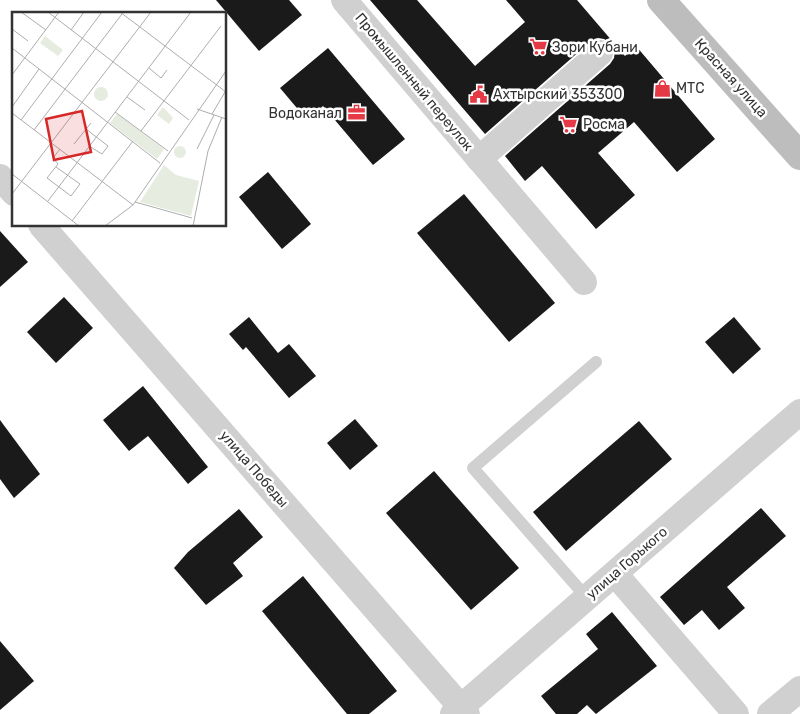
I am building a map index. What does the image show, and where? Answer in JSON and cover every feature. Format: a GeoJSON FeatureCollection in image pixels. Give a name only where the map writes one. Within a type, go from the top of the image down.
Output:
{"type":"FeatureCollection","features":[{"type":"Feature","properties":{"kind":"street","name":"Промышленный переулок"},"geometry":{"type":"LineString","coordinates":[[349,2],[584,282]]}},
{"type":"Feature","properties":{"kind":"street","name":"Красная улица"},"geometry":{"type":"LineString","coordinates":[[671,4],[800,156]]}},
{"type":"Feature","properties":{"kind":"street","name":"Промышленный переулок"},"geometry":{"type":"LineString","coordinates":[[479,159],[600,52]]}},
{"type":"Feature","properties":{"kind":"street"},"geometry":{"type":"LineString","coordinates":[[0,178],[12,191]]}},
{"type":"Feature","properties":{"kind":"street","name":"улица Победы"},"geometry":{"type":"LineString","coordinates":[[42,226],[460,712]]}},
{"type":"Feature","properties":{"kind":"street","name":"улица Горького"},"geometry":{"type":"LineString","coordinates":[[460,712],[800,412]]}},
{"type":"Feature","properties":{"kind":"street"},"geometry":{"type":"LineString","coordinates":[[615,574],[736,714]]}},
{"type":"Feature","properties":{"kind":"street"},"geometry":{"type":"LineString","coordinates":[[770,714],[800,689]]}},
{"type":"Feature","properties":{"kind":"lane"},"geometry":{"type":"LineString","coordinates":[[588,598],[472,468],[596,362]]}},
{"type":"Feature","properties":{"kind":"building"},"geometry":{"type":"Polygon","coordinates":[[[216,0],[289,0],[302,15],[259,51],[216,0]]]}},
{"type":"Feature","properties":{"kind":"building"},"geometry":{"type":"Polygon","coordinates":[[[370,0],[417,0],[475,66],[525,22],[506,0],[577,0],[625,56],[636,46],[715,139],[677,172],[634,122],[598,153],[635,195],[596,229],[542,166],[525,181],[505,156],[610,64],[614,58],[615,51],[611,43],[598,38],[590,42],[485,134],[370,0]]]}},
{"type":"Feature","properties":{"kind":"building","name":"Водоканал"},"geometry":{"type":"Polygon","coordinates":[[[328,48],[405,139],[373,165],[323,106],[307,120],[280,88],[328,48]]]}},
{"type":"Feature","properties":{"kind":"building"},"geometry":{"type":"Polygon","coordinates":[[[268,172],[311,224],[282,249],[239,197],[268,172]]]}},
{"type":"Feature","properties":{"kind":"building"},"geometry":{"type":"Polygon","coordinates":[[[464,194],[555,303],[509,342],[417,233],[464,194]]]}},
{"type":"Feature","properties":{"kind":"building"},"geometry":{"type":"Polygon","coordinates":[[[0,231],[28,262],[0,287],[0,231]]]}},
{"type":"Feature","properties":{"kind":"building"},"geometry":{"type":"Polygon","coordinates":[[[64,297],[93,328],[56,363],[27,332],[64,297]]]}},
{"type":"Feature","properties":{"kind":"building"},"geometry":{"type":"Polygon","coordinates":[[[249,317],[278,353],[289,344],[316,376],[289,398],[246,347],[243,350],[229,334],[249,317]]]}},
{"type":"Feature","properties":{"kind":"building"},"geometry":{"type":"Polygon","coordinates":[[[734,317],[761,349],[733,374],[705,342],[734,317]]]}},
{"type":"Feature","properties":{"kind":"building"},"geometry":{"type":"Polygon","coordinates":[[[143,386],[208,467],[188,484],[148,436],[129,451],[103,420],[143,386]]]}},
{"type":"Feature","properties":{"kind":"building"},"geometry":{"type":"Polygon","coordinates":[[[355,419],[378,446],[350,470],[327,443],[355,419]]]}},
{"type":"Feature","properties":{"kind":"building"},"geometry":{"type":"Polygon","coordinates":[[[0,420],[40,474],[14,498],[0,479],[0,420]]]}},
{"type":"Feature","properties":{"kind":"building"},"geometry":{"type":"Polygon","coordinates":[[[639,421],[672,459],[566,551],[533,512],[639,421]]]}},
{"type":"Feature","properties":{"kind":"building"},"geometry":{"type":"Polygon","coordinates":[[[434,471],[519,568],[471,610],[386,513],[434,471]]]}},
{"type":"Feature","properties":{"kind":"building"},"geometry":{"type":"Polygon","coordinates":[[[761,508],[786,536],[727,587],[745,608],[719,630],[702,610],[684,625],[660,597],[761,508]]]}},
{"type":"Feature","properties":{"kind":"building"},"geometry":{"type":"Polygon","coordinates":[[[239,509],[263,537],[233,563],[243,576],[206,605],[174,568],[188,552],[239,509]]]}},
{"type":"Feature","properties":{"kind":"building"},"geometry":{"type":"Polygon","coordinates":[[[303,576],[397,691],[369,714],[347,714],[262,611],[303,576]]]}},
{"type":"Feature","properties":{"kind":"building"},"geometry":{"type":"Polygon","coordinates":[[[612,612],[657,666],[596,714],[587,705],[577,714],[556,714],[541,696],[598,649],[586,634],[612,612]]]}},
{"type":"Feature","properties":{"kind":"building"},"geometry":{"type":"Polygon","coordinates":[[[0,641],[34,681],[0,710],[0,641]]]}},
{"type":"Feature","properties":{"kind":"place","name":"Зори Кубани"},"geometry":{"type":"Point","coordinates":[538,47]}},
{"type":"Feature","properties":{"kind":"place","name":"МТС"},"geometry":{"type":"Point","coordinates":[662,88]}},
{"type":"Feature","properties":{"kind":"place","name":"Ахтырский 353300"},"geometry":{"type":"Point","coordinates":[479,94]}},
{"type":"Feature","properties":{"kind":"place","name":"Водоканал"},"geometry":{"type":"Point","coordinates":[356,113]}},
{"type":"Feature","properties":{"kind":"place","name":"Росма"},"geometry":{"type":"Point","coordinates":[569,124]}}]}
